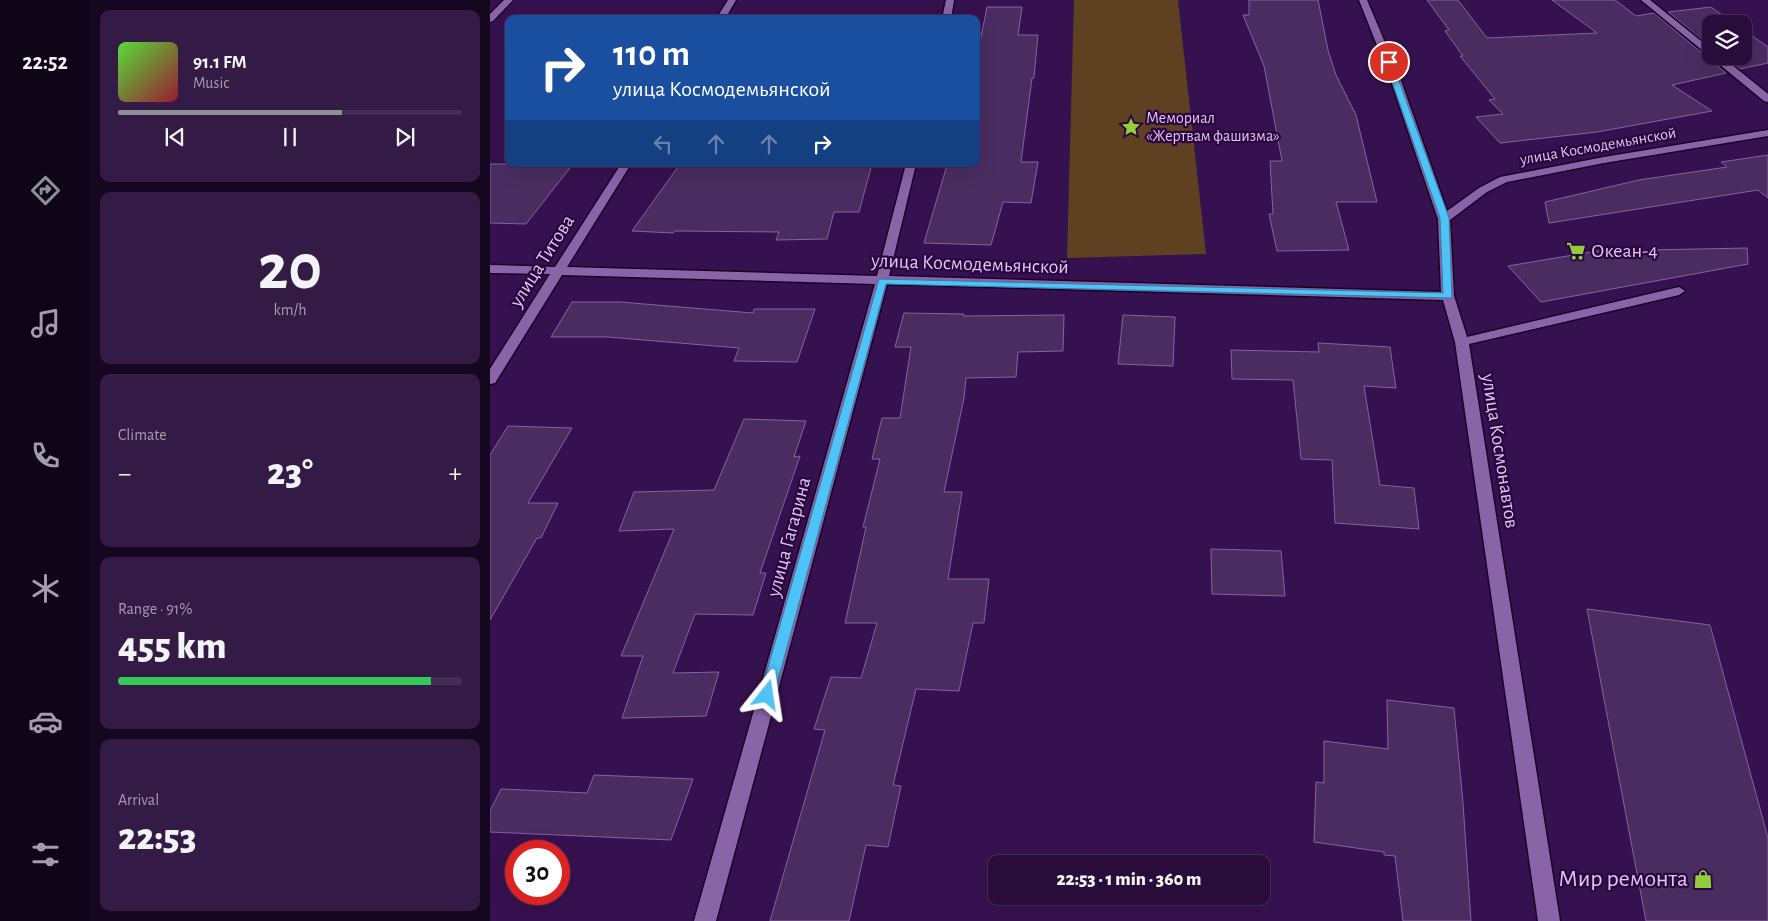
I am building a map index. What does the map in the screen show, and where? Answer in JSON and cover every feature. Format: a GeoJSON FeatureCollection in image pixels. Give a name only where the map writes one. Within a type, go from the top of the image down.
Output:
{"type":"FeatureCollection","features":[{"type":"Feature","properties":{"kind":"street"},"geometry":{"type":"LineString","coordinates":[[490,19],[509,0]]}},
{"type":"Feature","properties":{"kind":"street"},"geometry":{"type":"LineString","coordinates":[[723,15],[732,0]]}},
{"type":"Feature","properties":{"kind":"street"},"geometry":{"type":"LineString","coordinates":[[947,15],[950,0]]}},
{"type":"Feature","properties":{"kind":"street","name":"улица Космонавтов"},"geometry":{"type":"LineString","coordinates":[[1363,0],[1395,78],[1444,218],[1448,296],[1462,342],[1549,921]]}},
{"type":"Feature","properties":{"kind":"street"},"geometry":{"type":"LineString","coordinates":[[1645,0],[1702,46]]}},
{"type":"Feature","properties":{"kind":"street"},"geometry":{"type":"LineString","coordinates":[[1726,65],[1768,99]]}},
{"type":"Feature","properties":{"kind":"street","name":"улица Космодемьянской"},"geometry":{"type":"LineString","coordinates":[[1444,218],[1483,190],[1504,179],[1604,160],[1768,134]]}},
{"type":"Feature","properties":{"kind":"street","name":"улица Титова"},"geometry":{"type":"LineString","coordinates":[[490,380],[624,167]]}},
{"type":"Feature","properties":{"kind":"street","name":"улица Гагарина"},"geometry":{"type":"LineString","coordinates":[[705,921],[882,281],[909,167]]}},
{"type":"Feature","properties":{"kind":"street","name":"улица Космодемьянской"},"geometry":{"type":"LineString","coordinates":[[490,269],[1448,296]]}},
{"type":"Feature","properties":{"kind":"street"},"geometry":{"type":"LineString","coordinates":[[1462,342],[1679,291]]}},
{"type":"Feature","properties":{"kind":"shaded area","name":"Мемориал «Жертвам фашизма»"},"geometry":{"type":"Polygon","coordinates":[[[1074,0],[1178,0],[1206,254],[1067,258],[1074,0]]]}},
{"type":"Feature","properties":{"kind":"building"},"geometry":{"type":"Polygon","coordinates":[[[1249,0],[1318,0],[1328,50],[1336,75],[1356,115],[1377,202],[1336,202],[1349,250],[1277,251],[1269,214],[1273,214],[1270,161],[1282,161],[1264,66],[1243,15],[1249,15],[1249,0]]]}},
{"type":"Feature","properties":{"kind":"building"},"geometry":{"type":"Polygon","coordinates":[[[1427,0],[1458,0],[1487,38],[1597,33],[1552,0],[1615,0],[1636,16],[1654,13],[1702,53],[1702,65],[1716,65],[1726,73],[1672,85],[1712,111],[1597,132],[1500,143],[1476,117],[1503,114],[1489,100],[1495,99],[1460,56],[1463,56],[1445,31],[1449,30],[1427,0]]]}},
{"type":"Feature","properties":{"kind":"building"},"geometry":{"type":"Polygon","coordinates":[[[987,7],[1022,7],[1018,35],[1038,35],[1034,78],[1032,78],[1021,162],[1038,162],[1031,203],[1003,202],[991,245],[924,243],[946,167],[980,167],[980,42],[987,7]]]}},
{"type":"Feature","properties":{"kind":"building"},"geometry":{"type":"Polygon","coordinates":[[[1711,7],[1722,15],[1702,15],[1702,40],[1668,12],[1711,7]]]}},
{"type":"Feature","properties":{"kind":"building"},"geometry":{"type":"Polygon","coordinates":[[[1752,36],[1768,47],[1768,63],[1740,69],[1735,65],[1752,65],[1752,36]]]}},
{"type":"Feature","properties":{"kind":"building"},"geometry":{"type":"Polygon","coordinates":[[[1768,155],[1768,198],[1758,190],[1549,223],[1545,202],[1639,180],[1727,167],[1721,162],[1768,155]]]}},
{"type":"Feature","properties":{"kind":"building"},"geometry":{"type":"Polygon","coordinates":[[[490,164],[505,164],[505,167],[571,167],[526,224],[490,223],[490,164]]]}},
{"type":"Feature","properties":{"kind":"building"},"geometry":{"type":"Polygon","coordinates":[[[678,167],[871,167],[859,212],[834,212],[827,239],[776,240],[779,232],[675,231],[673,233],[632,231],[678,167]]]}},
{"type":"Feature","properties":{"kind":"building"},"geometry":{"type":"Polygon","coordinates":[[[1747,248],[1748,264],[1541,302],[1508,266],[1597,251],[1747,248]]]}},
{"type":"Feature","properties":{"kind":"building"},"geometry":{"type":"Polygon","coordinates":[[[572,302],[620,302],[753,313],[754,309],[815,309],[797,362],[734,361],[739,348],[608,337],[551,337],[572,302]]]}},
{"type":"Feature","properties":{"kind":"building"},"geometry":{"type":"Polygon","coordinates":[[[904,313],[964,314],[963,316],[1064,315],[1063,351],[1018,352],[1016,377],[966,378],[964,398],[944,492],[962,492],[948,579],[989,579],[984,623],[973,623],[959,691],[916,689],[893,785],[901,786],[888,847],[866,845],[849,921],[770,921],[825,730],[814,729],[831,677],[861,678],[877,623],[845,623],[866,527],[863,527],[880,459],[872,459],[882,418],[900,418],[911,347],[895,347],[904,313]]]}},
{"type":"Feature","properties":{"kind":"building"},"geometry":{"type":"Polygon","coordinates":[[[1123,315],[1175,317],[1173,366],[1118,364],[1123,315]]]}},
{"type":"Feature","properties":{"kind":"building"},"geometry":{"type":"Polygon","coordinates":[[[1318,343],[1390,347],[1396,388],[1364,386],[1380,485],[1414,488],[1419,529],[1335,523],[1332,460],[1301,459],[1293,380],[1232,379],[1231,350],[1319,352],[1318,343]]]}},
{"type":"Feature","properties":{"kind":"building"},"geometry":{"type":"Polygon","coordinates":[[[744,419],[806,421],[794,457],[800,456],[760,573],[766,573],[753,615],[695,614],[673,673],[719,672],[706,716],[622,718],[643,656],[621,656],[674,529],[619,531],[634,492],[714,490],[744,419]]]}},
{"type":"Feature","properties":{"kind":"building"},"geometry":{"type":"Polygon","coordinates":[[[508,426],[572,428],[528,503],[558,503],[541,538],[537,538],[490,620],[490,455],[508,426]]]}},
{"type":"Feature","properties":{"kind":"building"},"geometry":{"type":"Polygon","coordinates":[[[1211,549],[1281,551],[1285,596],[1212,594],[1211,549]]]}},
{"type":"Feature","properties":{"kind":"building"},"geometry":{"type":"Polygon","coordinates":[[[1587,609],[1710,625],[1768,838],[1768,921],[1646,921],[1587,609]]]}},
{"type":"Feature","properties":{"kind":"building"},"geometry":{"type":"Polygon","coordinates":[[[1387,700],[1454,708],[1471,921],[1403,921],[1395,856],[1384,855],[1384,852],[1314,842],[1316,782],[1324,783],[1324,741],[1388,749],[1387,700]]]}},
{"type":"Feature","properties":{"kind":"building"},"geometry":{"type":"Polygon","coordinates":[[[594,775],[693,779],[671,840],[490,832],[490,811],[501,789],[587,793],[594,775]]]}},
{"type":"Feature","properties":{"kind":"place","name":"Мемориал «Жертвам фашизма»"},"geometry":{"type":"Point","coordinates":[1131,127]}},
{"type":"Feature","properties":{"kind":"place","name":"Океан-4"},"geometry":{"type":"Point","coordinates":[1576,251]}},
{"type":"Feature","properties":{"kind":"place","name":"Мир ремонта"},"geometry":{"type":"Point","coordinates":[1703,879]}},
{"type":"Feature","properties":{"kind":"route"},"geometry":{"type":"LineString","coordinates":[[767,695],[882,281],[1448,296],[1444,218],[1389,62]]}}]}
